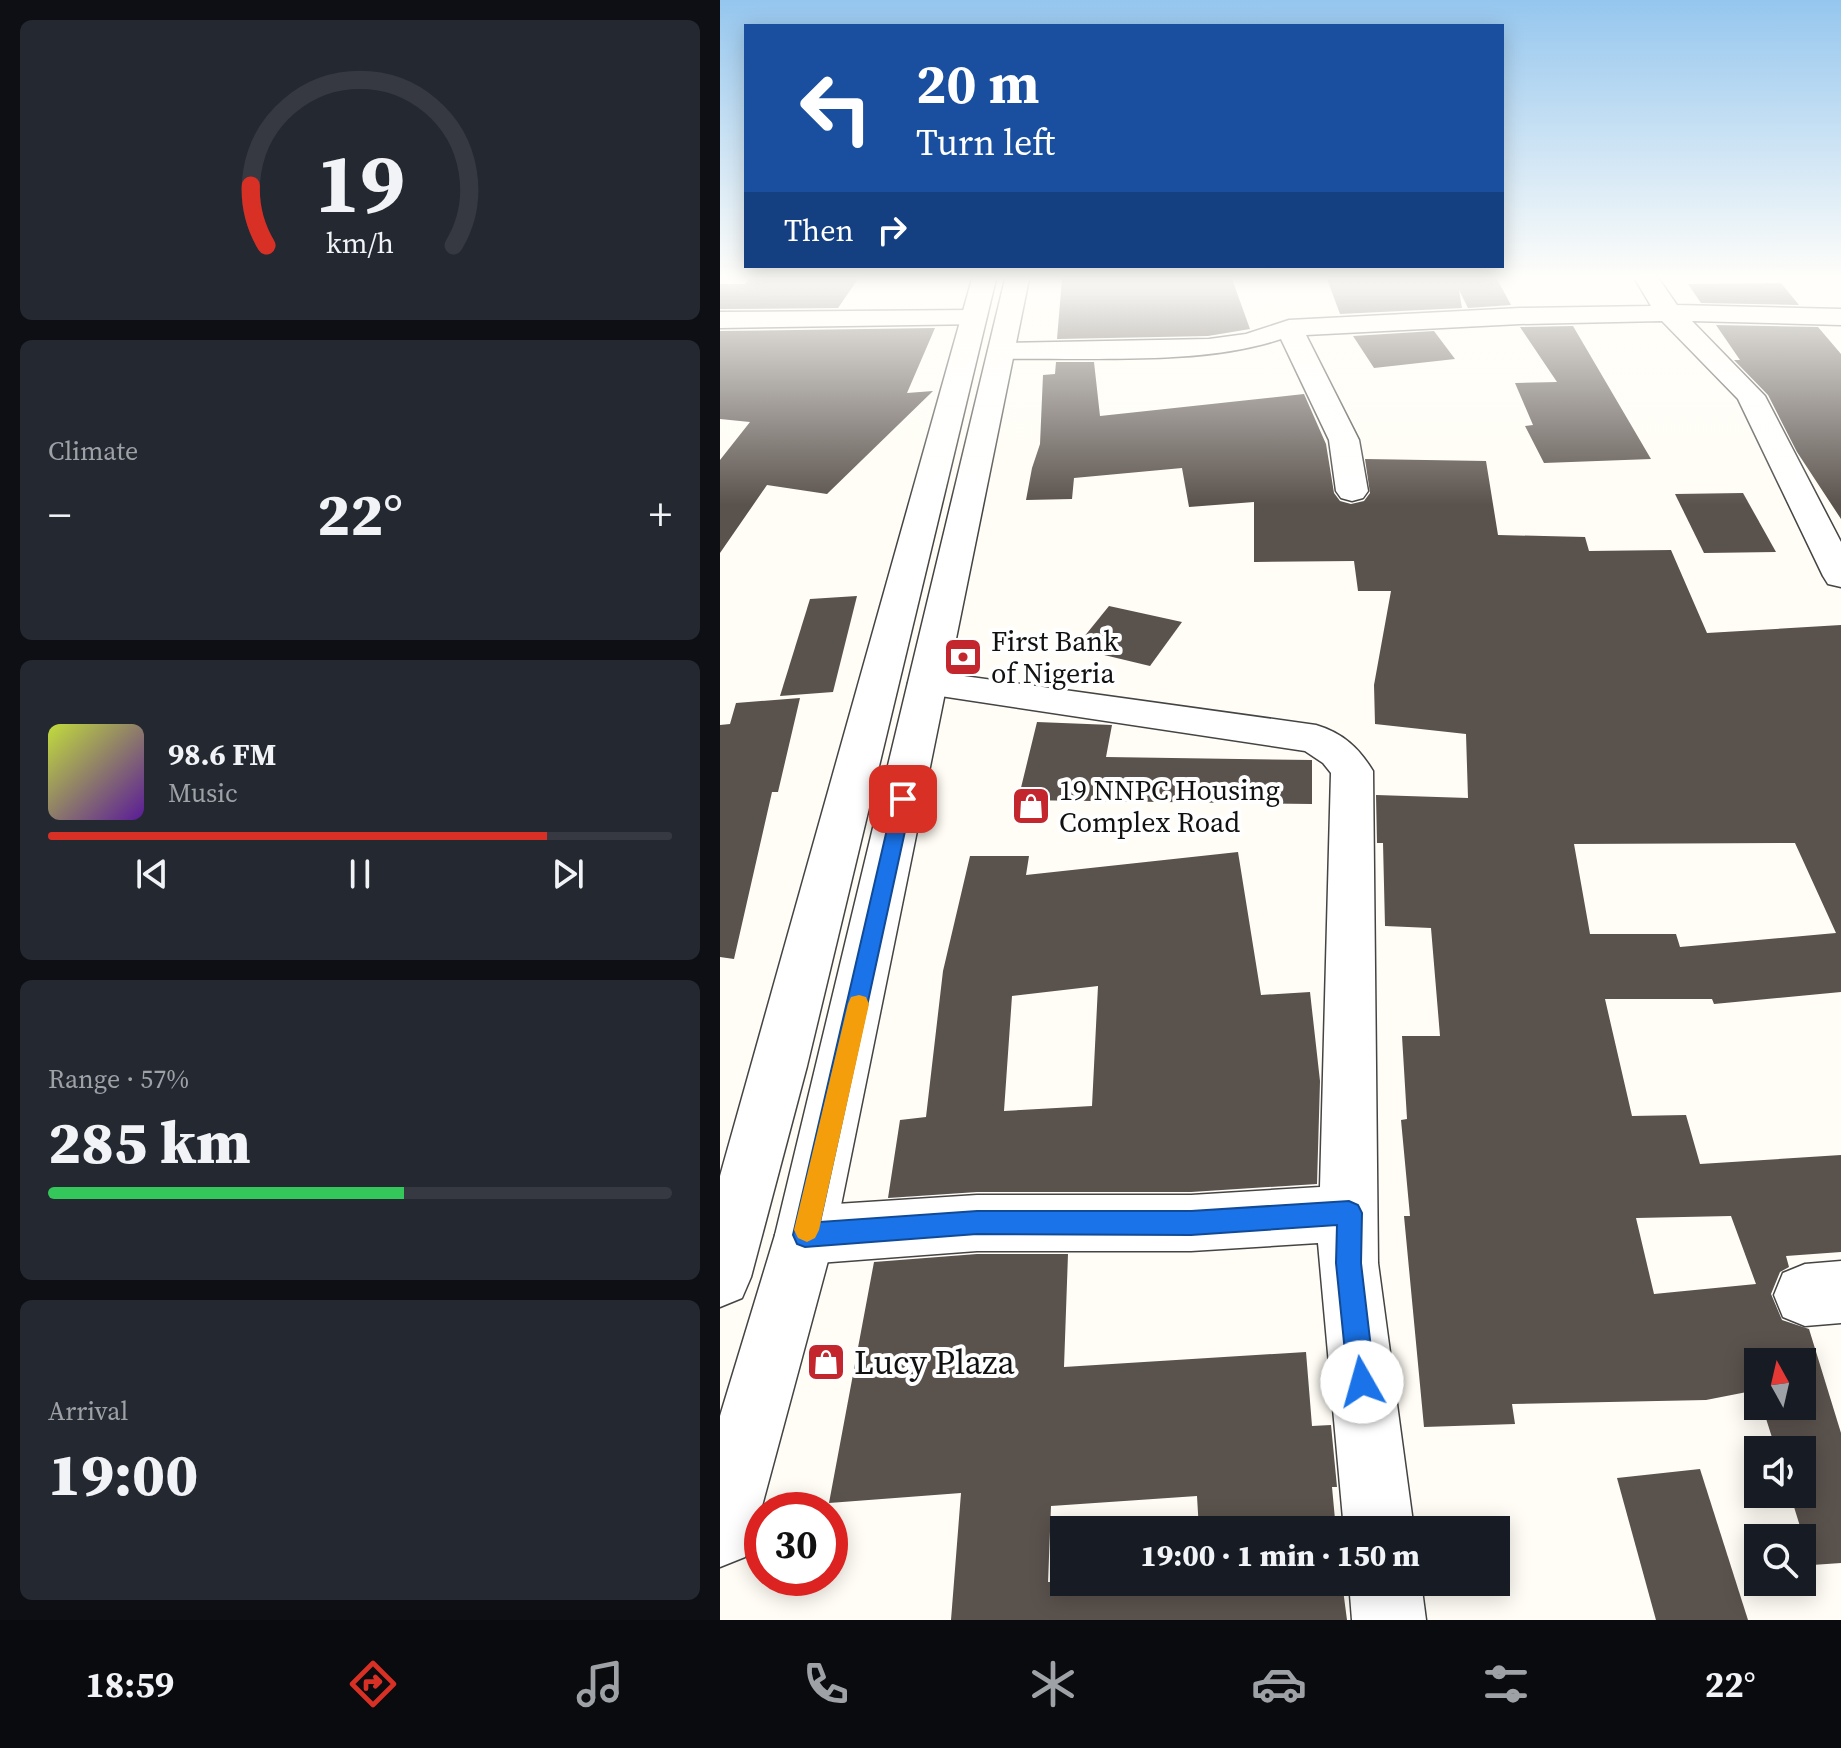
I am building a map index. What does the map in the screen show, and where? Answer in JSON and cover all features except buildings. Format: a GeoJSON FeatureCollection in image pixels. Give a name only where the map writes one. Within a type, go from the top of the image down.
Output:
{"type":"FeatureCollection","features":[{"type":"Feature","properties":{"kind":"street"},"geometry":{"type":"LineString","coordinates":[[720,1277],[975,355]]}},
{"type":"Feature","properties":{"kind":"street"},"geometry":{"type":"LineString","coordinates":[[720,1532],[805,1235],[928,683],[980,355]]}},
{"type":"Feature","properties":{"kind":"street"},"geometry":{"type":"LineString","coordinates":[[1302,355],[1344,440],[1352,491]]}},
{"type":"Feature","properties":{"kind":"street"},"geometry":{"type":"LineString","coordinates":[[1710,355],[1751,396],[1841,576]]}},
{"type":"Feature","properties":{"kind":"street"},"geometry":{"type":"LineString","coordinates":[[928,683],[1316,739],[1338,753],[1352,771],[1348,1263],[1377,1516]]}},
{"type":"Feature","properties":{"kind":"street"},"geometry":{"type":"LineString","coordinates":[[805,1235],[977,1223],[1191,1223],[1349,1213]]}},
{"type":"Feature","properties":{"kind":"street"},"geometry":{"type":"LineString","coordinates":[[1386,1596],[1389,1620]]}},
{"type":"Feature","properties":{"kind":"slow traffic"},"geometry":{"type":"LineString","coordinates":[[807,1230],[859,1004]]}},
{"type":"Feature","properties":{"kind":"place","name":"First Bank of Nigeria"},"geometry":{"type":"Point","coordinates":[963,657]}},
{"type":"Feature","properties":{"kind":"place","name":"19 NNPC Housing Complex Road"},"geometry":{"type":"Point","coordinates":[1031,806]}},
{"type":"Feature","properties":{"kind":"place","name":"Lucy Plaza"},"geometry":{"type":"Point","coordinates":[826,1362]}},
{"type":"Feature","properties":{"kind":"route"},"geometry":{"type":"LineString","coordinates":[[903,799],[805,1235],[977,1223],[1191,1223],[1349,1213],[1348,1263],[1362,1382]]}}]}
